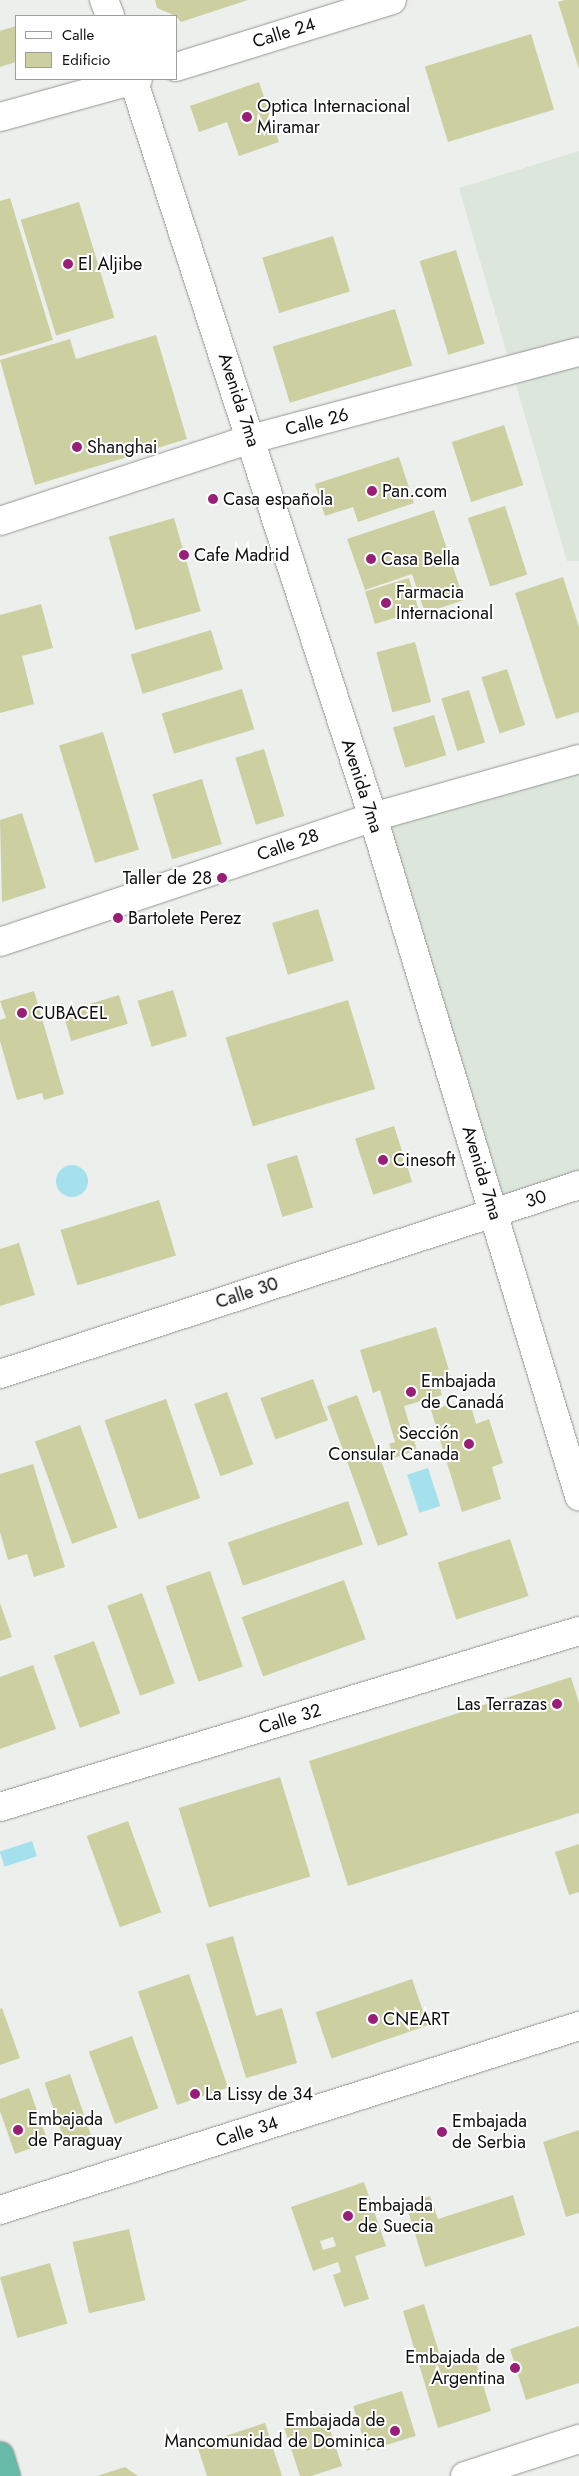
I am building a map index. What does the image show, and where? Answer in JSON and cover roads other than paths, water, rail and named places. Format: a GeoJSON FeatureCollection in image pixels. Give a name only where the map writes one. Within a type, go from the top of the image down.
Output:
{"type":"FeatureCollection","features":[{"type":"Feature","properties":{"kind":"highway"},"geometry":{"type":"LineString","coordinates":[[0,2456],[6,2476]]}},
{"type":"Feature","properties":{"kind":"street"},"geometry":{"type":"LineString","coordinates":[[104,0],[110,15]]}},
{"type":"Feature","properties":{"kind":"street","name":"Calle 24"},"geometry":{"type":"LineString","coordinates":[[178,66],[392,0]]}},
{"type":"Feature","properties":{"kind":"street"},"geometry":{"type":"LineString","coordinates":[[0,117],[131,80]]}},
{"type":"Feature","properties":{"kind":"street","name":"Avenida 7ma"},"geometry":{"type":"LineString","coordinates":[[135,80],[372,817],[494,1212],[579,1496]]}},
{"type":"Feature","properties":{"kind":"street","name":"Calle 26"},"geometry":{"type":"LineString","coordinates":[[0,521],[251,439],[579,352]]}},
{"type":"Feature","properties":{"kind":"street","name":"Calle 28"},"geometry":{"type":"LineString","coordinates":[[0,942],[372,817],[579,759]]}},
{"type":"Feature","properties":{"kind":"street","name":"30"},"geometry":{"type":"LineString","coordinates":[[494,1212],[579,1185]]}},
{"type":"Feature","properties":{"kind":"street","name":"Calle 30"},"geometry":{"type":"LineString","coordinates":[[0,1374],[494,1212]]}},
{"type":"Feature","properties":{"kind":"street","name":"Calle 32"},"geometry":{"type":"LineString","coordinates":[[0,1807],[579,1631]]}},
{"type":"Feature","properties":{"kind":"street","name":"Calle 34"},"geometry":{"type":"LineString","coordinates":[[0,2210],[579,2026]]}},
{"type":"Feature","properties":{"kind":"street"},"geometry":{"type":"LineString","coordinates":[[465,2476],[579,2439]]}},
{"type":"Feature","properties":{"kind":"water"},"geometry":{"type":"Polygon","coordinates":[[[72,1165],[84,1169],[88,1181],[84,1193],[72,1197],[60,1193],[56,1181],[60,1169],[72,1165]]]}},
{"type":"Feature","properties":{"kind":"water"},"geometry":{"type":"Polygon","coordinates":[[[428,1468],[440,1506],[419,1513],[407,1475],[428,1468]]]}},
{"type":"Feature","properties":{"kind":"water"},"geometry":{"type":"Polygon","coordinates":[[[32,1841],[37,1856],[5,1867],[0,1851],[32,1841]]]}},
{"type":"Feature","properties":{"kind":"place","name":"Optica Internacional Miramar"},"geometry":{"type":"Point","coordinates":[247,117]}},
{"type":"Feature","properties":{"kind":"place","name":"El Aljibe"},"geometry":{"type":"Point","coordinates":[68,264]}},
{"type":"Feature","properties":{"kind":"place","name":"Shanghai"},"geometry":{"type":"Point","coordinates":[77,447]}},
{"type":"Feature","properties":{"kind":"place","name":"Pan.com"},"geometry":{"type":"Point","coordinates":[372,491]}},
{"type":"Feature","properties":{"kind":"place","name":"Casa española"},"geometry":{"type":"Point","coordinates":[213,499]}},
{"type":"Feature","properties":{"kind":"place","name":"Cafe Madrid"},"geometry":{"type":"Point","coordinates":[184,555]}},
{"type":"Feature","properties":{"kind":"place","name":"Casa Bella"},"geometry":{"type":"Point","coordinates":[371,559]}},
{"type":"Feature","properties":{"kind":"place","name":"Farmacia Internacional"},"geometry":{"type":"Point","coordinates":[386,603]}},
{"type":"Feature","properties":{"kind":"place","name":"Taller de 28"},"geometry":{"type":"Point","coordinates":[222,878]}},
{"type":"Feature","properties":{"kind":"place","name":"Bartolete Perez"},"geometry":{"type":"Point","coordinates":[118,918]}},
{"type":"Feature","properties":{"kind":"place","name":"CUBACEL"},"geometry":{"type":"Point","coordinates":[22,1013]}},
{"type":"Feature","properties":{"kind":"place","name":"Cinesoft"},"geometry":{"type":"Point","coordinates":[383,1160]}},
{"type":"Feature","properties":{"kind":"place","name":"Embajada de Canadá"},"geometry":{"type":"Point","coordinates":[411,1392]}},
{"type":"Feature","properties":{"kind":"place","name":"Sección Consular Canada"},"geometry":{"type":"Point","coordinates":[469,1444]}},
{"type":"Feature","properties":{"kind":"place","name":"Las Terrazas"},"geometry":{"type":"Point","coordinates":[557,1704]}},
{"type":"Feature","properties":{"kind":"place","name":"CNEART"},"geometry":{"type":"Point","coordinates":[373,2019]}},
{"type":"Feature","properties":{"kind":"place","name":"La Lissy de 34"},"geometry":{"type":"Point","coordinates":[195,2094]}},
{"type":"Feature","properties":{"kind":"place","name":"Embajada de Paraguay"},"geometry":{"type":"Point","coordinates":[18,2130]}},
{"type":"Feature","properties":{"kind":"place","name":"Embajada de Serbia"},"geometry":{"type":"Point","coordinates":[442,2132]}},
{"type":"Feature","properties":{"kind":"place","name":"Embajada de Suecia"},"geometry":{"type":"Point","coordinates":[348,2216]}},
{"type":"Feature","properties":{"kind":"place","name":"Embajada de Argentina"},"geometry":{"type":"Point","coordinates":[515,2368]}},
{"type":"Feature","properties":{"kind":"place","name":"Embajada de Mancomunidad de Dominica"},"geometry":{"type":"Point","coordinates":[395,2431]}}]}
